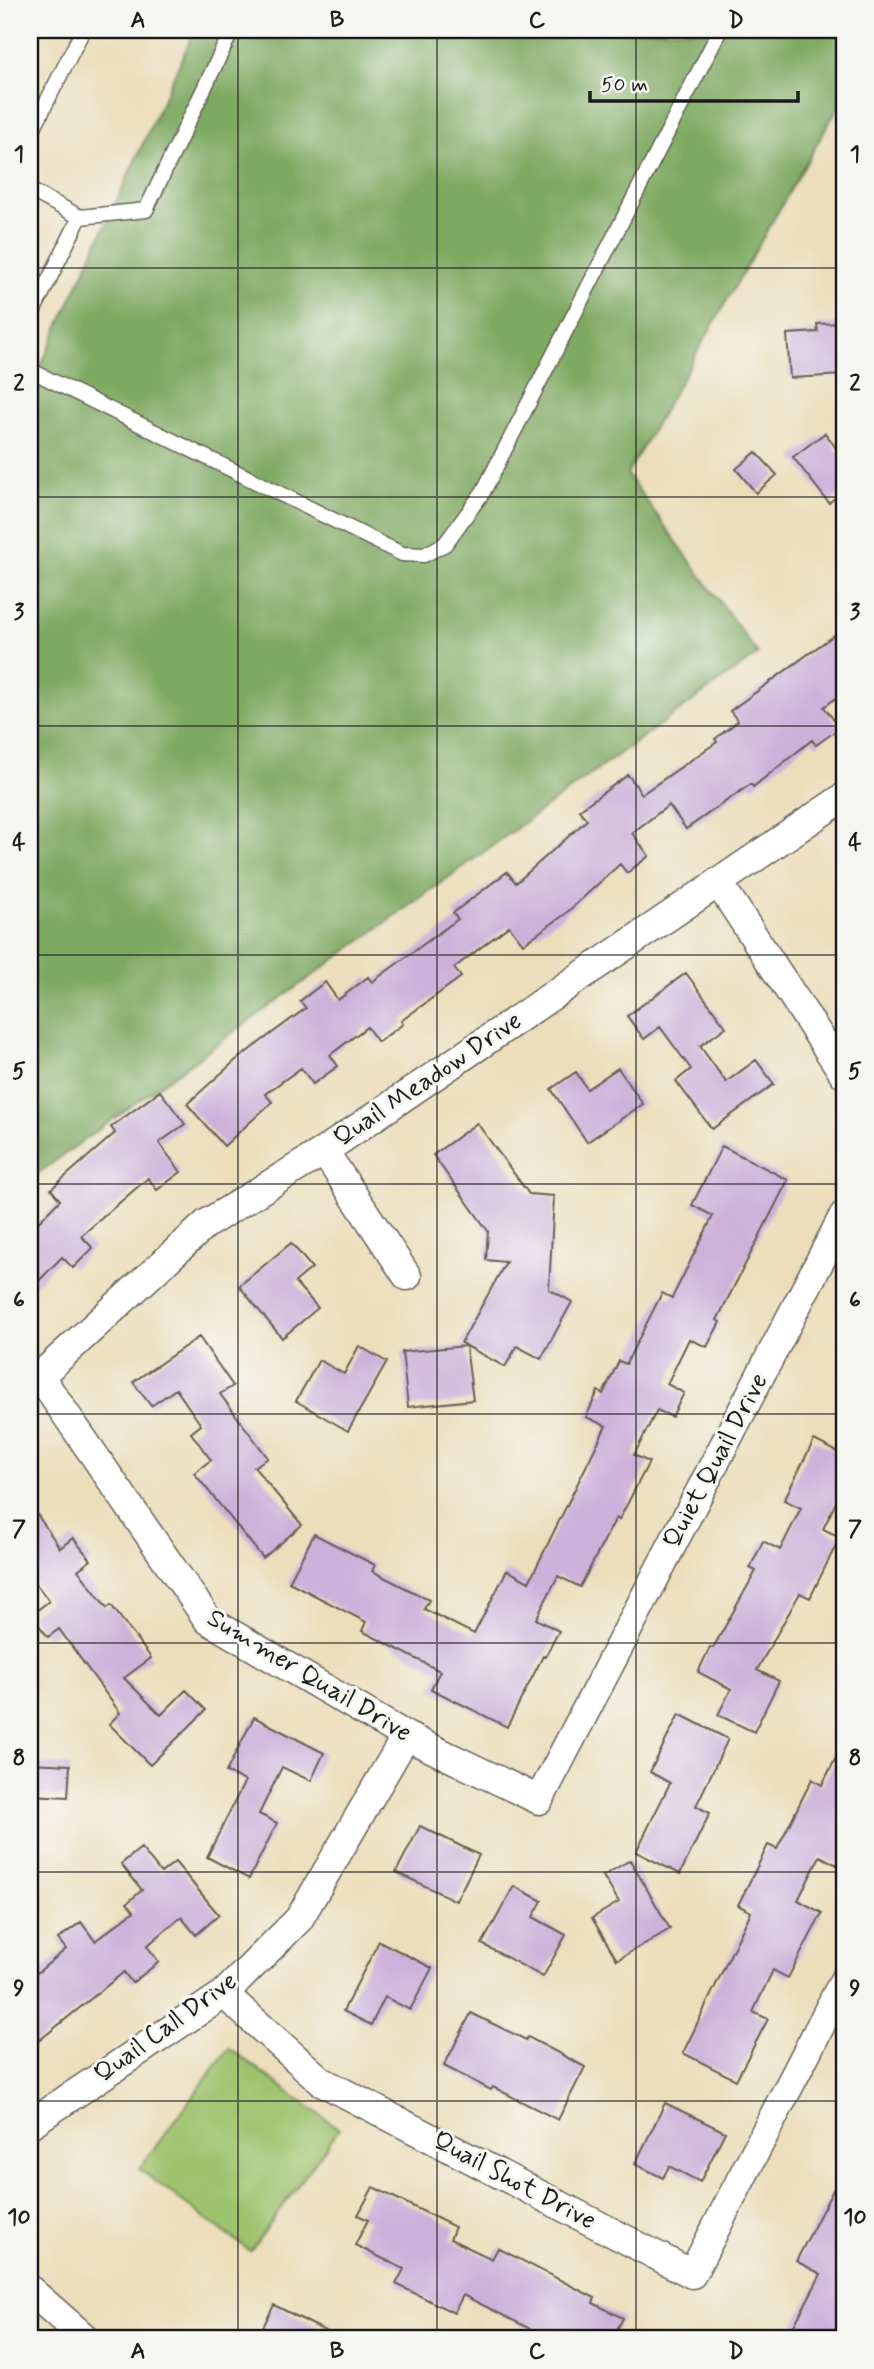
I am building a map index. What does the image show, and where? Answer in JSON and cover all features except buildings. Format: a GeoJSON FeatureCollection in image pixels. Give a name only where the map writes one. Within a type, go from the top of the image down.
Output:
{"type":"FeatureCollection","features":[{"type":"Feature","properties":{"kind":"street","name":"Quail Meadow Drive"},"geometry":{"type":"LineString","coordinates":[[35,1381],[206,1224],[324,1151],[844,797]]}},
{"type":"Feature","properties":{"kind":"street"},"geometry":{"type":"LineString","coordinates":[[718,881],[844,1074]]}},
{"type":"Feature","properties":{"kind":"street"},"geometry":{"type":"LineString","coordinates":[[324,1151],[407,1276]]}},
{"type":"Feature","properties":{"kind":"street","name":"Quiet Quail Drive"},"geometry":{"type":"LineString","coordinates":[[588,1706],[844,1215]]}},
{"type":"Feature","properties":{"kind":"street","name":"Summer Quail Drive"},"geometry":{"type":"LineString","coordinates":[[35,1381],[208,1619],[406,1736],[539,1800],[588,1706]]}},
{"type":"Feature","properties":{"kind":"street","name":"Quail Call Drive"},"geometry":{"type":"LineString","coordinates":[[30,2123],[224,1994],[299,1919],[406,1736]]}},
{"type":"Feature","properties":{"kind":"street","name":"Quail Shot Drive"},"geometry":{"type":"LineString","coordinates":[[224,1994],[321,2081],[692,2274],[844,1980]]}},
{"type":"Feature","properties":{"kind":"street"},"geometry":{"type":"LineString","coordinates":[[30,2290],[86,2339]]}},
{"type":"Feature","properties":{"kind":"lane"},"geometry":{"type":"LineString","coordinates":[[30,135],[83,30]]}},
{"type":"Feature","properties":{"kind":"lane"},"geometry":{"type":"LineString","coordinates":[[30,191],[80,217],[146,209],[232,30]]}},
{"type":"Feature","properties":{"kind":"lane"},"geometry":{"type":"LineString","coordinates":[[30,370],[402,554],[424,555],[445,544],[483,492],[720,30]]}},
{"type":"Feature","properties":{"kind":"lane"},"geometry":{"type":"LineString","coordinates":[[30,318],[80,217]]}},
{"type":"Feature","properties":{"kind":"green space"},"geometry":{"type":"Polygon","coordinates":[[[195,30],[844,30],[844,97],[627,474],[758,654],[30,1179],[30,389],[195,30]]]}},
{"type":"Feature","properties":{"kind":"green space"},"geometry":{"type":"Polygon","coordinates":[[[229,2048],[339,2129],[250,2251],[139,2169],[229,2048]]]}}]}
